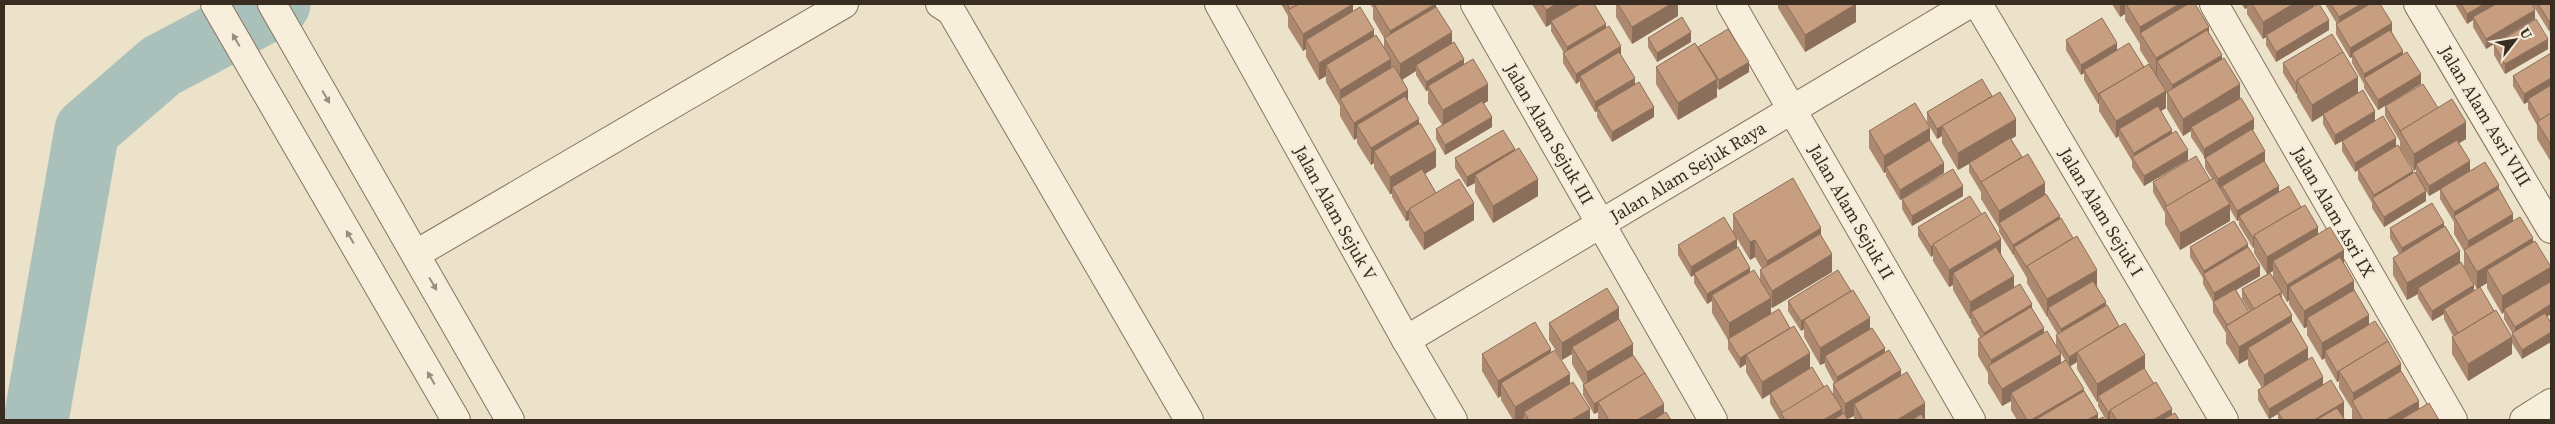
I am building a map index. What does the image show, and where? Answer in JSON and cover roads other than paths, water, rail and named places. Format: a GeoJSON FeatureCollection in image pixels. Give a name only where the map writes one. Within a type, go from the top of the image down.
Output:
{"type":"FeatureCollection","features":[{"type":"Feature","properties":{"kind":"street"},"geometry":{"type":"LineString","coordinates":[[215,4],[456,420]]}},
{"type":"Feature","properties":{"kind":"street"},"geometry":{"type":"LineString","coordinates":[[272,4],[510,420]]}},
{"type":"Feature","properties":{"kind":"street"},"geometry":{"type":"LineString","coordinates":[[416,254],[844,4]]}},
{"type":"Feature","properties":{"kind":"street"},"geometry":{"type":"LineString","coordinates":[[940,4],[951,11],[1189,420]]}},
{"type":"Feature","properties":{"kind":"street","name":"Jalan Alam Sejuk V"},"geometry":{"type":"LineString","coordinates":[[1219,4],[1406,340],[1453,420]]}},
{"type":"Feature","properties":{"kind":"street","name":"Jalan Alam Sejuk III"},"geometry":{"type":"LineString","coordinates":[[1475,4],[1714,420]]}},
{"type":"Feature","properties":{"kind":"street","name":"Jalan Alam Sejuk II"},"geometry":{"type":"LineString","coordinates":[[1731,4],[1970,420]]}},
{"type":"Feature","properties":{"kind":"street","name":"Jalan Alam Sejuk Raya"},"geometry":{"type":"LineString","coordinates":[[1406,340],[1969,4]]}},
{"type":"Feature","properties":{"kind":"street","name":"Jalan Alam Sejuk I"},"geometry":{"type":"LineString","coordinates":[[1978,4],[2224,420]]}},
{"type":"Feature","properties":{"kind":"street","name":"Jalan Alam Asri IX"},"geometry":{"type":"LineString","coordinates":[[2214,4],[2453,420]]}},
{"type":"Feature","properties":{"kind":"street","name":"Jalan Alam Asri VIII"},"geometry":{"type":"LineString","coordinates":[[2418,4],[2551,229]]}},
{"type":"Feature","properties":{"kind":"street"},"geometry":{"type":"LineString","coordinates":[[2524,420],[2551,403]]}},
{"type":"Feature","properties":{"kind":"waterway"},"geometry":{"type":"LineString","coordinates":[[36,420],[87,130],[161,66],[278,4]]}}]}
